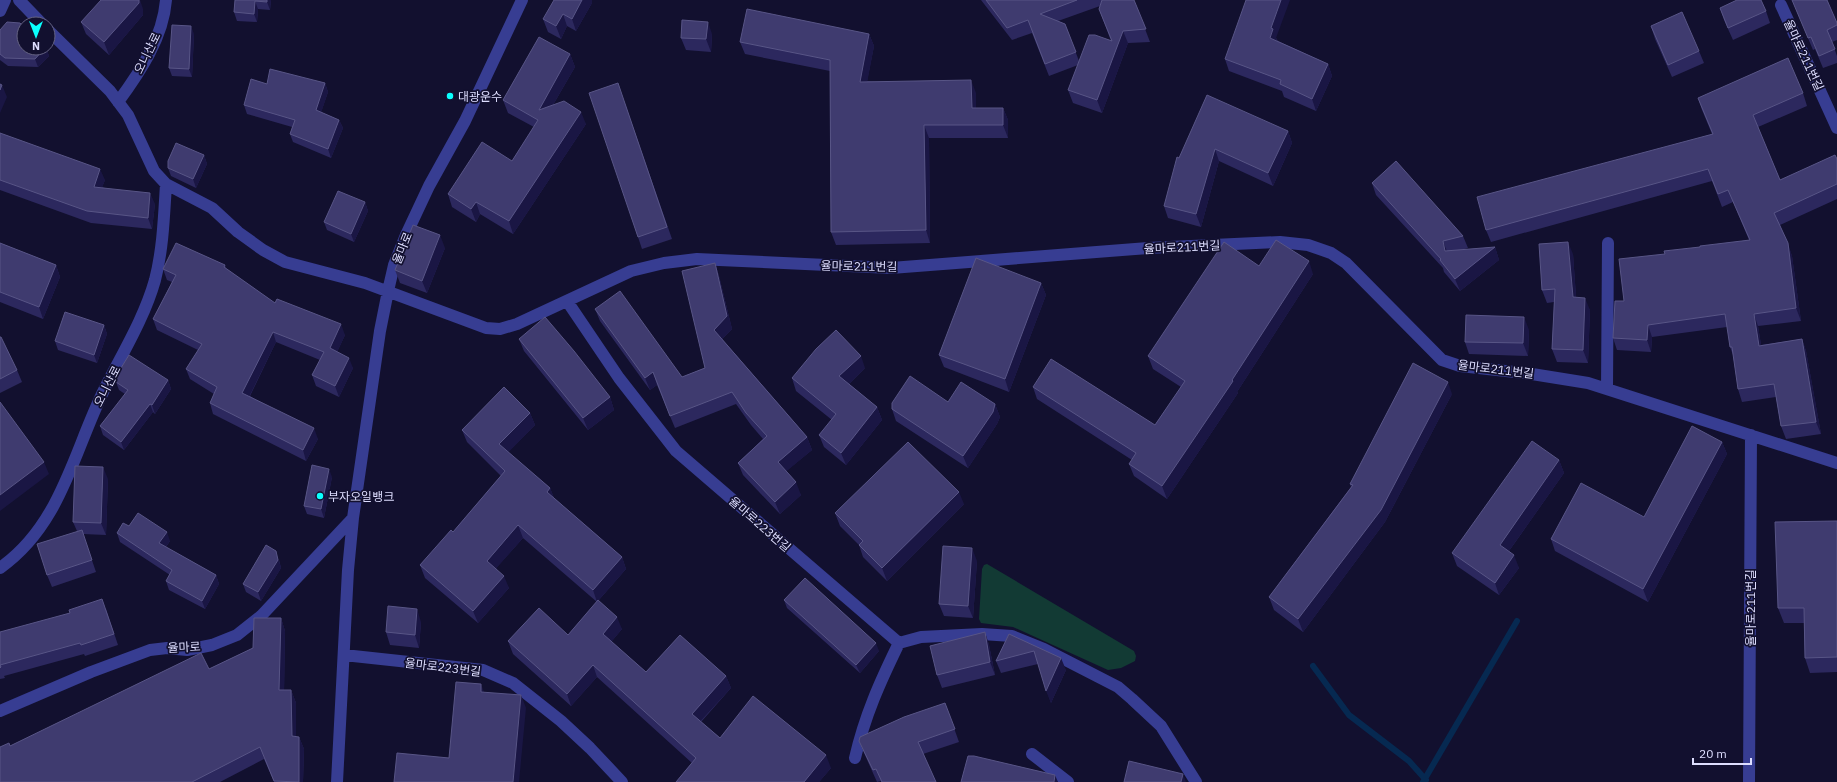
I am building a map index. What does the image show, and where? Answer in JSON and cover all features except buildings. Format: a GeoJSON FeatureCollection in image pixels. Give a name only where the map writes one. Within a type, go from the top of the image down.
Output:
{"type":"FeatureCollection","features":[{"type":"Feature","properties":{"kind":"street"},"geometry":{"type":"LineString","coordinates":[[0,11],[5,0]]}},
{"type":"Feature","properties":{"kind":"street"},"geometry":{"type":"LineString","coordinates":[[19,0],[34,16]]}},
{"type":"Feature","properties":{"kind":"street","name":"오니산로"},"geometry":{"type":"LineString","coordinates":[[118,102],[139,73],[155,41],[166,0]]}},
{"type":"Feature","properties":{"kind":"street","name":"율마로"},"geometry":{"type":"LineString","coordinates":[[338,782],[348,570],[353,518],[380,331],[394,265],[406,234],[429,186],[465,121],[522,0]]}},
{"type":"Feature","properties":{"kind":"street","name":"율마로211번길"},"geometry":{"type":"LineString","coordinates":[[1781,5],[1837,128]]}},
{"type":"Feature","properties":{"kind":"street"},"geometry":{"type":"LineString","coordinates":[[56,38],[110,91],[128,115],[154,171],[166,184],[212,208],[238,232],[263,250],[284,262],[365,282],[388,291]]}},
{"type":"Feature","properties":{"kind":"street","name":"오니산로"},"geometry":{"type":"LineString","coordinates":[[0,568],[17,556],[31,541],[48,515],[64,485],[104,390],[136,328],[155,281],[163,235],[166,184]]}},
{"type":"Feature","properties":{"kind":"street","name":"율마로211번길"},"geometry":{"type":"LineString","coordinates":[[388,291],[486,328],[500,329],[517,324],[632,271],[664,263],[697,258],[845,267],[891,268],[1027,256],[1280,242],[1308,245],[1332,253],[1346,263],[1442,360],[1460,366],[1532,374],[1588,383],[1837,463]]}},
{"type":"Feature","properties":{"kind":"street"},"geometry":{"type":"LineString","coordinates":[[1607,389],[1608,243]]}},
{"type":"Feature","properties":{"kind":"street","name":"율마로223번길"},"geometry":{"type":"LineString","coordinates":[[567,301],[619,378],[676,452],[899,643]]}},
{"type":"Feature","properties":{"kind":"street","name":"율마로211번길"},"geometry":{"type":"LineString","coordinates":[[1749,782],[1751,435]]}},
{"type":"Feature","properties":{"kind":"street","name":"율마로"},"geometry":{"type":"LineString","coordinates":[[0,711],[91,672],[150,650],[167,648],[187,650],[212,645],[237,635],[261,616],[353,518]]}},
{"type":"Feature","properties":{"kind":"street"},"geometry":{"type":"LineString","coordinates":[[855,758],[862,728],[872,700],[899,643],[921,637],[982,634],[1012,636],[1044,649],[1118,687],[1161,726],[1196,782]]}},
{"type":"Feature","properties":{"kind":"street","name":"율마로223번길"},"geometry":{"type":"LineString","coordinates":[[344,655],[483,670],[513,683],[561,721],[590,748],[622,782]]}},
{"type":"Feature","properties":{"kind":"street"},"geometry":{"type":"LineString","coordinates":[[1032,754],[1068,782]]}},
{"type":"Feature","properties":{"kind":"green space"},"geometry":{"type":"Polygon","coordinates":[[[987,564],[1134,651],[1136,656],[1135,661],[1121,668],[1108,670],[1013,627],[981,623],[979,619],[982,569],[984,565],[987,564]]]}},
{"type":"Feature","properties":{"kind":"waterway"},"geometry":{"type":"LineString","coordinates":[[1423,782],[1517,621]]}},
{"type":"Feature","properties":{"kind":"waterway"},"geometry":{"type":"LineString","coordinates":[[1313,666],[1349,715],[1409,761],[1426,780]]}},
{"type":"Feature","properties":{"kind":"place","name":"대광운수"},"geometry":{"type":"Point","coordinates":[450,96]}},
{"type":"Feature","properties":{"kind":"place","name":"부자오일뱅크"},"geometry":{"type":"Point","coordinates":[320,496]}}]}
